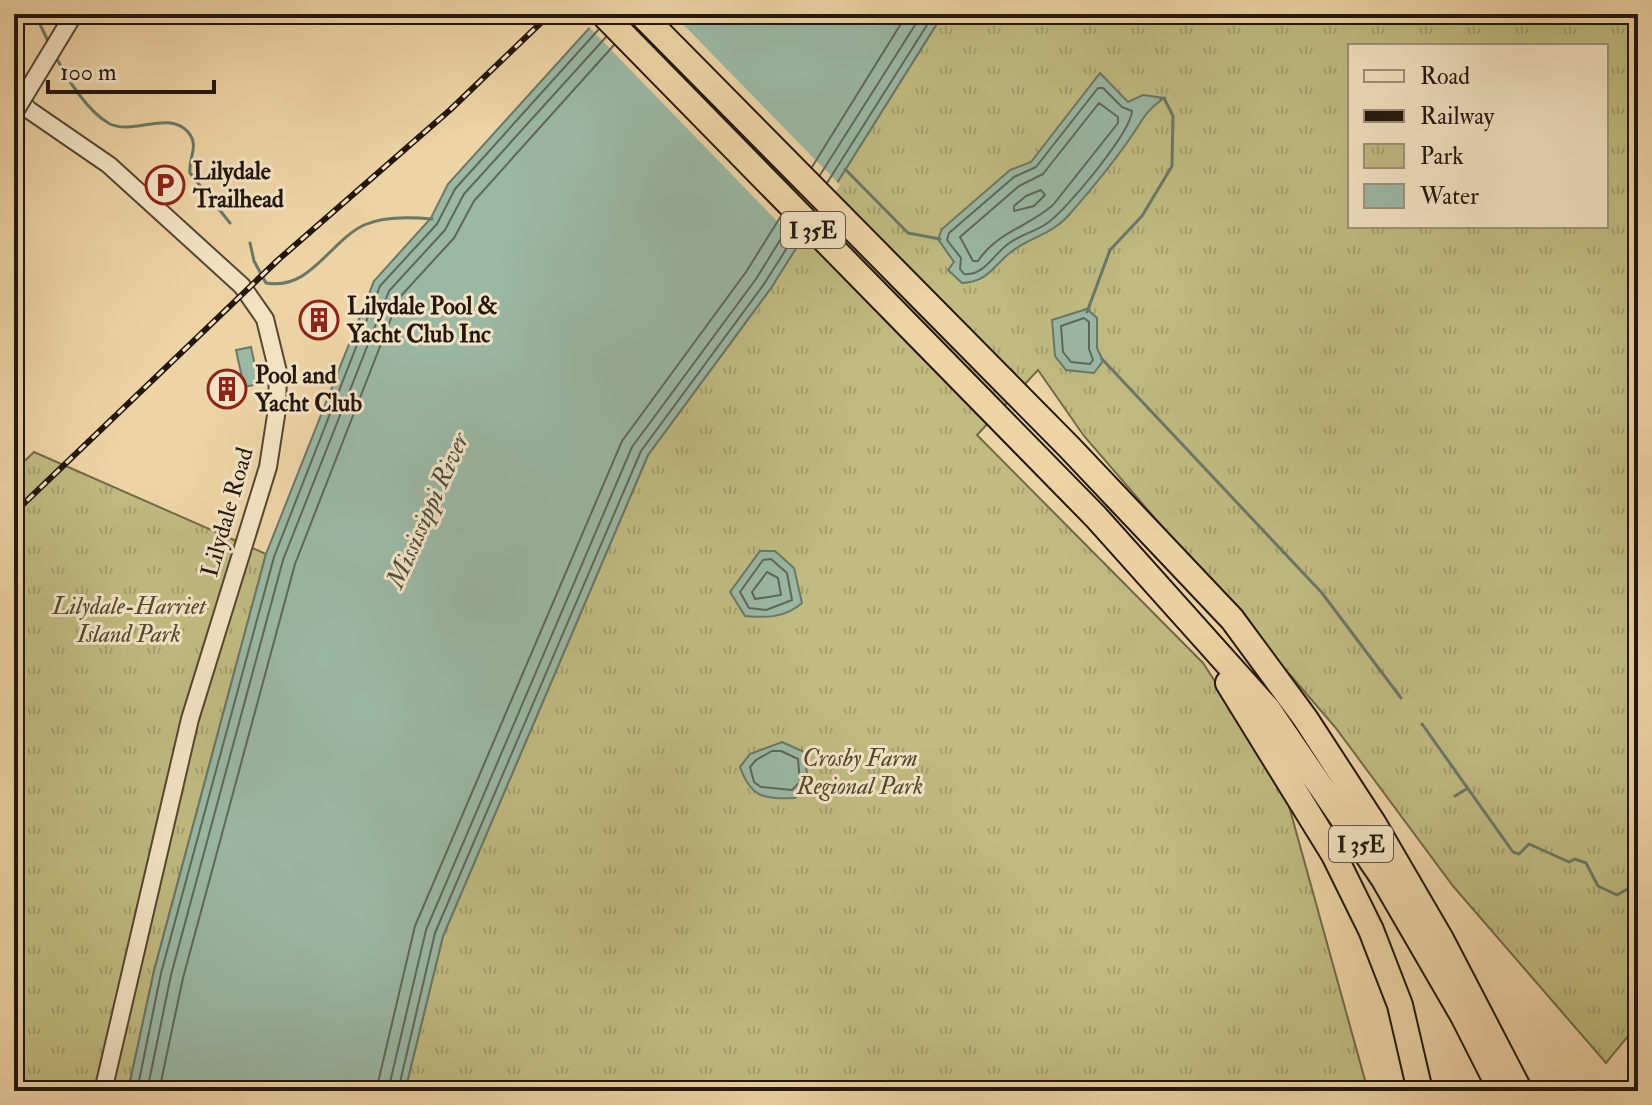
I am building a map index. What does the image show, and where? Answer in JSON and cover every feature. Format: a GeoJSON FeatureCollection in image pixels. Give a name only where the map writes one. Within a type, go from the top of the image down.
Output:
{"type":"FeatureCollection","features":[{"type":"Feature","properties":{"kind":"highway","name":"I 35E"},"geometry":{"type":"LineString","coordinates":[[603,14],[1025,444],[1190,619],[1268,709],[1375,866],[1424,947],[1501,1091]]}},
{"type":"Feature","properties":{"kind":"highway","name":"I 35E"},"geometry":{"type":"LineString","coordinates":[[641,14],[1232,619],[1305,718],[1374,824],[1441,939],[1520,1091]]}},
{"type":"Feature","properties":{"kind":"highway"},"geometry":{"type":"LineString","coordinates":[[1190,619],[1334,855],[1386,964],[1400,1005],[1420,1091]]}},
{"type":"Feature","properties":{"kind":"street"},"geometry":{"type":"LineString","coordinates":[[14,113],[74,14]]}},
{"type":"Feature","properties":{"kind":"street","name":"Lilydale Road"},"geometry":{"type":"LineString","coordinates":[[14,95],[29,110],[109,165],[188,233],[242,286],[265,319],[278,372],[277,409],[268,467],[190,719],[103,1091]]}},
{"type":"Feature","properties":{"kind":"green space","name":"Crosby Farm Regional Park"},"geometry":{"type":"Polygon","coordinates":[[[943,14],[1638,14],[1638,1024],[1606,1063],[1453,886],[1335,727],[1084,436],[1038,370],[977,435],[1203,663],[1284,788],[1368,1091],[405,1091],[443,936],[648,455],[771,288],[943,14]]]}},
{"type":"Feature","properties":{"kind":"green space","name":"Lilydale-Harriet Island Park"},"geometry":{"type":"Polygon","coordinates":[[[34,452],[266,554],[154,971],[128,1091],[14,1091],[14,471],[34,452]]]}},
{"type":"Feature","properties":{"kind":"water","name":"Mississippi River"},"geometry":{"type":"Polygon","coordinates":[[[602,14],[943,14],[771,288],[648,455],[443,936],[405,1091],[128,1091],[154,971],[266,554],[374,281],[431,218],[448,184],[602,14]]]}},
{"type":"Feature","properties":{"kind":"water"},"geometry":{"type":"Polygon","coordinates":[[[1100,73],[1128,102],[1143,95],[1164,98],[1146,114],[1110,166],[1062,222],[1011,252],[978,280],[962,283],[948,270],[954,262],[938,239],[942,229],[1010,170],[1031,162],[1100,73]]]}},
{"type":"Feature","properties":{"kind":"water"},"geometry":{"type":"Polygon","coordinates":[[[1087,309],[1097,318],[1097,348],[1103,361],[1094,373],[1066,370],[1055,356],[1052,320],[1087,309]]]}},
{"type":"Feature","properties":{"kind":"water"},"geometry":{"type":"Polygon","coordinates":[[[251,347],[259,384],[244,387],[236,350],[251,347]]]}},
{"type":"Feature","properties":{"kind":"water"},"geometry":{"type":"Polygon","coordinates":[[[1638,473],[1638,553],[1632,547],[1638,473]]]}},
{"type":"Feature","properties":{"kind":"water"},"geometry":{"type":"Polygon","coordinates":[[[760,551],[775,551],[794,568],[802,603],[789,612],[768,617],[745,616],[730,592],[760,551]]]}},
{"type":"Feature","properties":{"kind":"water"},"geometry":{"type":"Polygon","coordinates":[[[782,742],[804,752],[809,787],[795,798],[767,797],[754,791],[740,767],[750,754],[782,742]]]}},
{"type":"Feature","properties":{"kind":"pier"},"geometry":{"type":"Polygon","coordinates":[[[596,14],[673,14],[840,185],[802,247],[587,25],[596,14]]]}},
{"type":"Feature","properties":{"kind":"waterway"},"geometry":{"type":"LineString","coordinates":[[35,14],[49,43]]}},
{"type":"Feature","properties":{"kind":"waterway"},"geometry":{"type":"LineString","coordinates":[[56,57],[86,103],[110,124],[130,127],[171,123],[188,132],[193,142],[190,173],[230,223]]}},
{"type":"Feature","properties":{"kind":"waterway"},"geometry":{"type":"LineString","coordinates":[[1087,312],[1110,250],[1142,216],[1172,166],[1173,116],[1164,98],[1161,99]]}},
{"type":"Feature","properties":{"kind":"waterway"},"geometry":{"type":"LineString","coordinates":[[845,169],[908,233],[940,239]]}},
{"type":"Feature","properties":{"kind":"waterway"},"geometry":{"type":"LineString","coordinates":[[250,243],[254,261],[266,283],[281,284],[307,273],[340,242],[364,225],[389,219],[432,219]]}},
{"type":"Feature","properties":{"kind":"waterway"},"geometry":{"type":"LineString","coordinates":[[1102,359],[1322,593],[1401,698]]}},
{"type":"Feature","properties":{"kind":"waterway"},"geometry":{"type":"LineString","coordinates":[[1422,724],[1513,852],[1519,854],[1529,844],[1569,862],[1575,859],[1586,863],[1598,886],[1617,895],[1638,883]]}},
{"type":"Feature","properties":{"kind":"waterway"},"geometry":{"type":"LineString","coordinates":[[1455,796],[1468,788]]}},
{"type":"Feature","properties":{"kind":"railway"},"geometry":{"type":"LineString","coordinates":[[14,513],[278,260],[450,110],[550,14]]}},
{"type":"Feature","properties":{"kind":"place","name":"Lilydale Trailhead"},"geometry":{"type":"Point","coordinates":[165,185]}},
{"type":"Feature","properties":{"kind":"place","name":"Lilydale Pool & Yacht Club Inc"},"geometry":{"type":"Point","coordinates":[319,320]}},
{"type":"Feature","properties":{"kind":"place","name":"Pool and Yacht Club"},"geometry":{"type":"Point","coordinates":[227,389]}}]}
